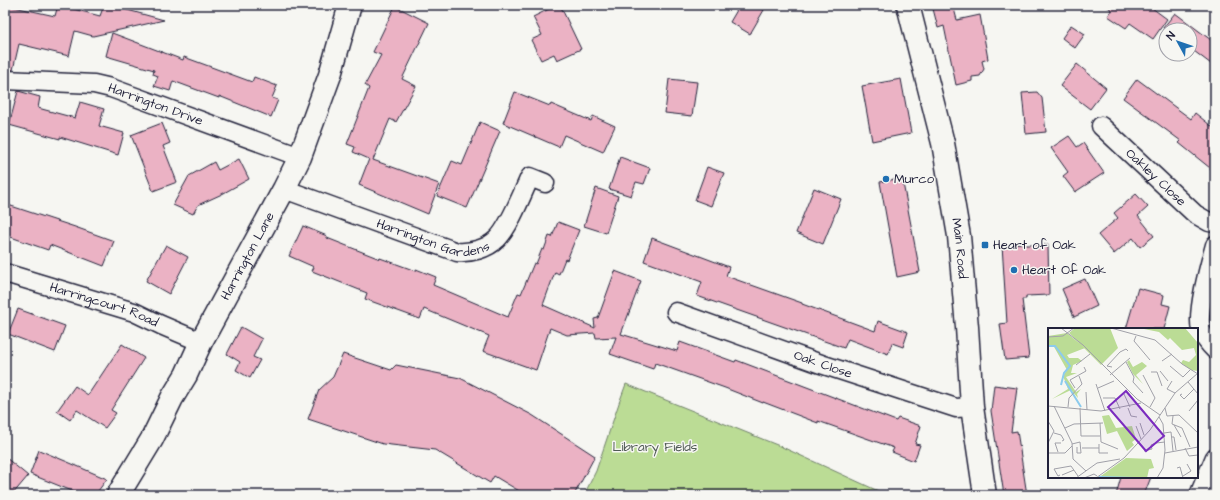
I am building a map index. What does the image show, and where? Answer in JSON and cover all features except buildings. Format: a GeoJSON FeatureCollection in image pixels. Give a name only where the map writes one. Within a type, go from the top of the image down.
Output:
{"type":"FeatureCollection","features":[{"type":"Feature","properties":{"kind":"street","name":"Harrington Lane"},"geometry":{"type":"LineString","coordinates":[[118,495],[152,439],[172,398],[186,375],[201,342],[300,157],[330,75],[350,5]]}},
{"type":"Feature","properties":{"kind":"street","name":"Main Road"},"geometry":{"type":"LineString","coordinates":[[908,5],[943,143],[960,236],[972,407],[985,495]]}},
{"type":"Feature","properties":{"kind":"street","name":"Harrington Drive"},"geometry":{"type":"LineString","coordinates":[[5,80],[94,84],[111,88],[300,157]]}},
{"type":"Feature","properties":{"kind":"street","name":"Oakley Close"},"geometry":{"type":"LineString","coordinates":[[1101,126],[1195,214],[1209,222],[1215,223]]}},
{"type":"Feature","properties":{"kind":"street","name":"Harrington Gardens"},"geometry":{"type":"LineString","coordinates":[[284,189],[463,253],[480,249],[497,239],[507,225],[530,176],[545,183]]}},
{"type":"Feature","properties":{"kind":"street"},"geometry":{"type":"LineString","coordinates":[[1215,245],[1203,293],[1200,321],[1201,329],[1205,338],[1215,350]]}},
{"type":"Feature","properties":{"kind":"street","name":"Harringcourt Road"},"geometry":{"type":"LineString","coordinates":[[5,274],[134,312],[201,342]]}},
{"type":"Feature","properties":{"kind":"street","name":"Oak Close"},"geometry":{"type":"LineString","coordinates":[[676,312],[821,364],[956,408],[972,407]]}},
{"type":"Feature","properties":{"kind":"street"},"geometry":{"type":"LineString","coordinates":[[1199,495],[1215,457]]}},
{"type":"Feature","properties":{"kind":"street"},"geometry":{"type":"LineString","coordinates":[[974,495],[980,459]]}},
{"type":"Feature","properties":{"kind":"green space","name":"Library Fields"},"geometry":{"type":"Polygon","coordinates":[[[626,384],[782,447],[887,495],[584,495],[596,471],[626,384]]]}},
{"type":"Feature","properties":{"kind":"place","name":"Murco"},"geometry":{"type":"Point","coordinates":[886,179]}},
{"type":"Feature","properties":{"kind":"place","name":"Heart of Oak"},"geometry":{"type":"Point","coordinates":[985,245]}},
{"type":"Feature","properties":{"kind":"place","name":"Heart Of Oak"},"geometry":{"type":"Point","coordinates":[1014,270]}}]}
